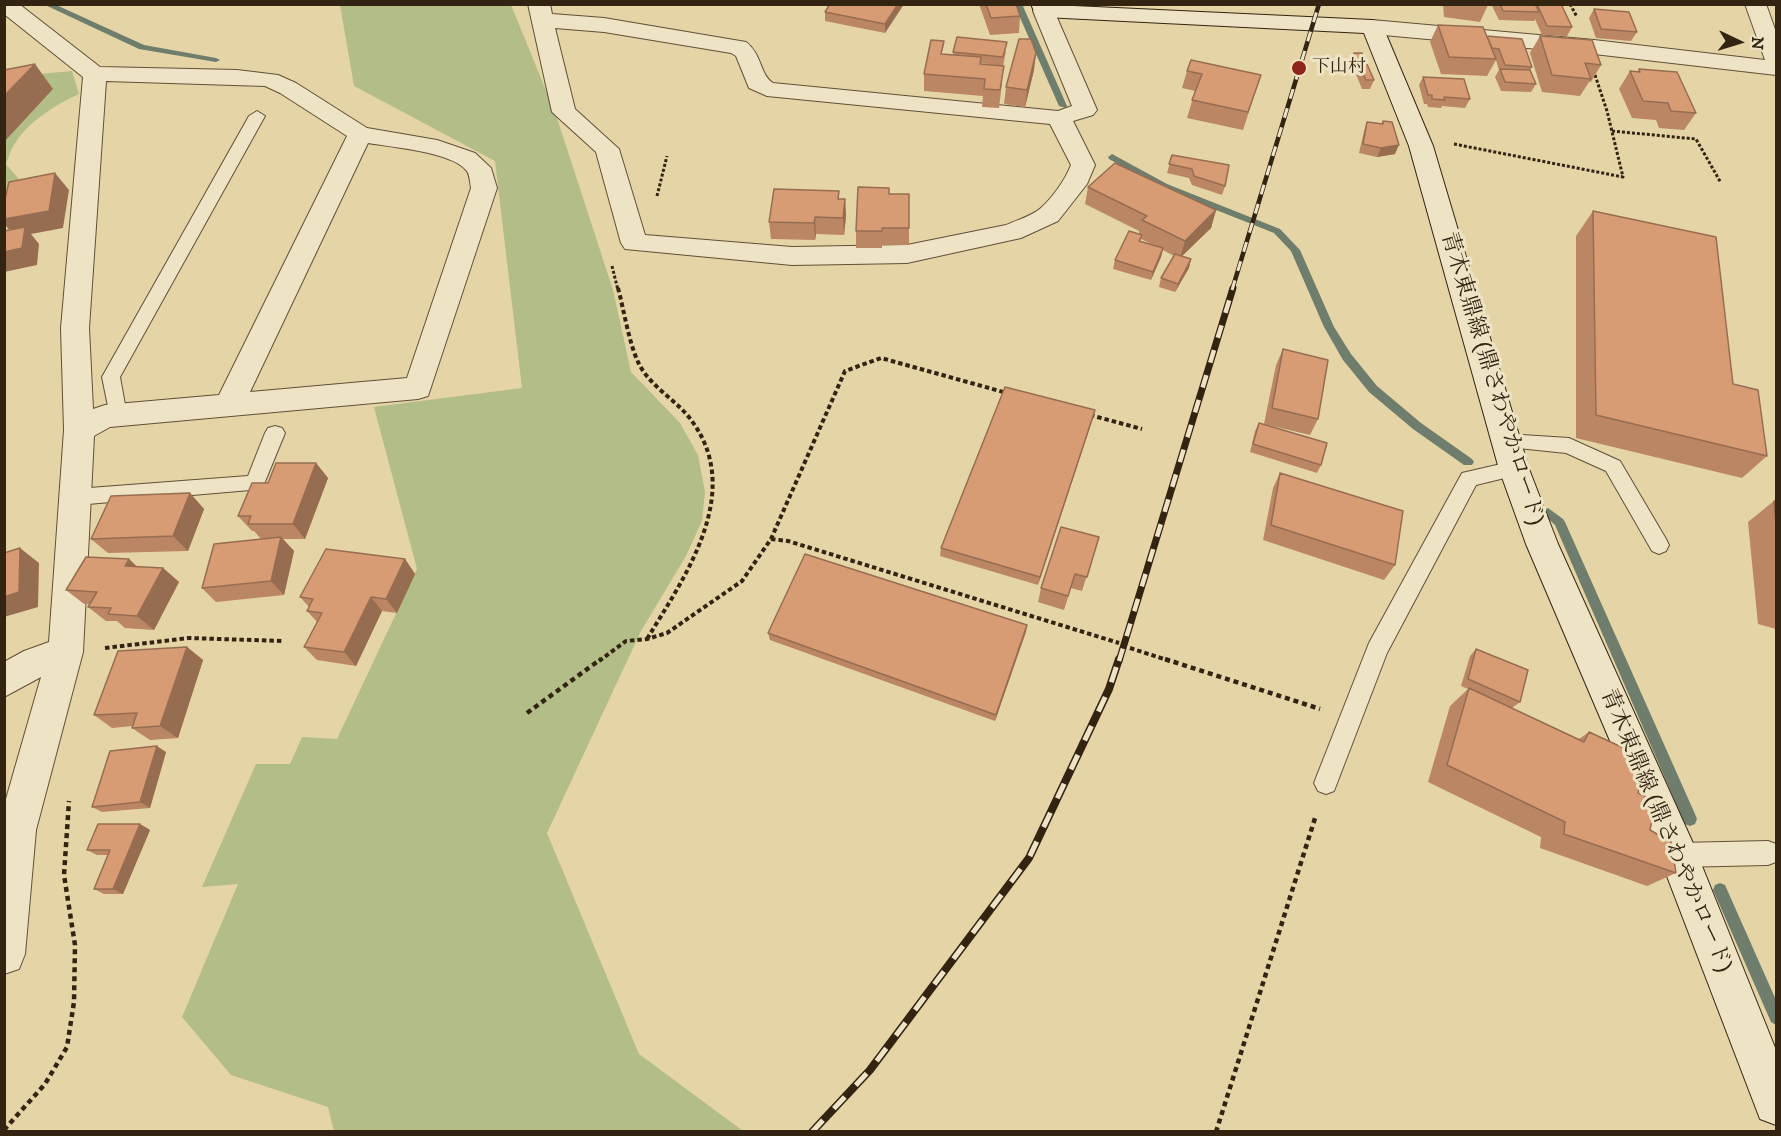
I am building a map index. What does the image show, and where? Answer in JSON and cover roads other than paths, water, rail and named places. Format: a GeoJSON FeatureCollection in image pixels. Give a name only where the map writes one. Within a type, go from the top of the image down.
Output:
{"type":"FeatureCollection","features":[{"type":"Feature","properties":{"kind":"street"},"geometry":{"type":"LineString","coordinates":[[1755,4],[1776,59]]}},
{"type":"Feature","properties":{"kind":"street"},"geometry":{"type":"LineString","coordinates":[[1059,118],[1083,165],[1078,178],[1049,215],[1012,232],[907,254],[868,256],[792,256],[634,243],[607,149],[564,112],[541,12],[738,47],[746,53],[757,83],[767,89],[1059,118],[1085,110],[1043,8],[1372,27],[1585,46],[1776,68]]}},
{"type":"Feature","properties":{"kind":"street"},"geometry":{"type":"LineString","coordinates":[[13,9],[81,66],[95,74],[237,77],[270,80],[288,88],[360,134],[437,147],[465,158],[479,168],[484,188],[418,388],[105,416],[79,430]]}},
{"type":"Feature","properties":{"kind":"street","name":"青木東鼎線 (鼎さわやかロード)"},"geometry":{"type":"LineString","coordinates":[[1372,27],[1421,146],[1510,455],[1542,544],[1678,855],[1776,1103]]}},
{"type":"Feature","properties":{"kind":"street"},"geometry":{"type":"LineString","coordinates":[[4,954],[17,830],[66,652],[79,430],[75,328],[95,74]]}},
{"type":"Feature","properties":{"kind":"street"},"geometry":{"type":"LineString","coordinates":[[228,405],[360,134]]}},
{"type":"Feature","properties":{"kind":"street"},"geometry":{"type":"LineString","coordinates":[[4,681],[36,662],[66,652]]}},
{"type":"Feature","properties":{"kind":"lane"},"geometry":{"type":"LineString","coordinates":[[118,416],[111,377],[257,116]]}},
{"type":"Feature","properties":{"kind":"lane"},"geometry":{"type":"LineString","coordinates":[[76,497],[255,483],[274,434]]}},
{"type":"Feature","properties":{"kind":"lane"},"geometry":{"type":"LineString","coordinates":[[1326,783],[1377,650],[1469,479],[1510,455],[1569,446],[1613,466],[1659,545]]}},
{"type":"Feature","properties":{"kind":"lane"},"geometry":{"type":"LineString","coordinates":[[1678,855],[1768,853]]}},
{"type":"Feature","properties":{"kind":"waterway"},"geometry":{"type":"LineString","coordinates":[[47,4],[142,47],[216,60]]}},
{"type":"Feature","properties":{"kind":"waterway"},"geometry":{"type":"LineString","coordinates":[[1018,4],[1063,106]]}},
{"type":"Feature","properties":{"kind":"waterway"},"geometry":{"type":"LineString","coordinates":[[1112,157],[1164,186],[1277,231],[1295,250],[1329,327],[1347,357],[1373,389],[1417,426],[1468,462]]}},
{"type":"Feature","properties":{"kind":"waterway"},"geometry":{"type":"LineString","coordinates":[[1548,513],[1559,522],[1690,819]]}},
{"type":"Feature","properties":{"kind":"waterway"},"geometry":{"type":"LineString","coordinates":[[1720,890],[1776,1017]]}},
{"type":"Feature","properties":{"kind":"railway"},"geometry":{"type":"LineString","coordinates":[[1232,290],[1319,4]]}},
{"type":"Feature","properties":{"kind":"railway"},"geometry":{"type":"LineString","coordinates":[[1119,661],[1233,288]]}},
{"type":"Feature","properties":{"kind":"railway"},"geometry":{"type":"LineString","coordinates":[[812,1132],[870,1070],[1029,858],[1109,689],[1119,659]]}},
{"type":"Feature","properties":{"kind":"place","name":"下山村"},"geometry":{"type":"Point","coordinates":[1299,68]}}]}
